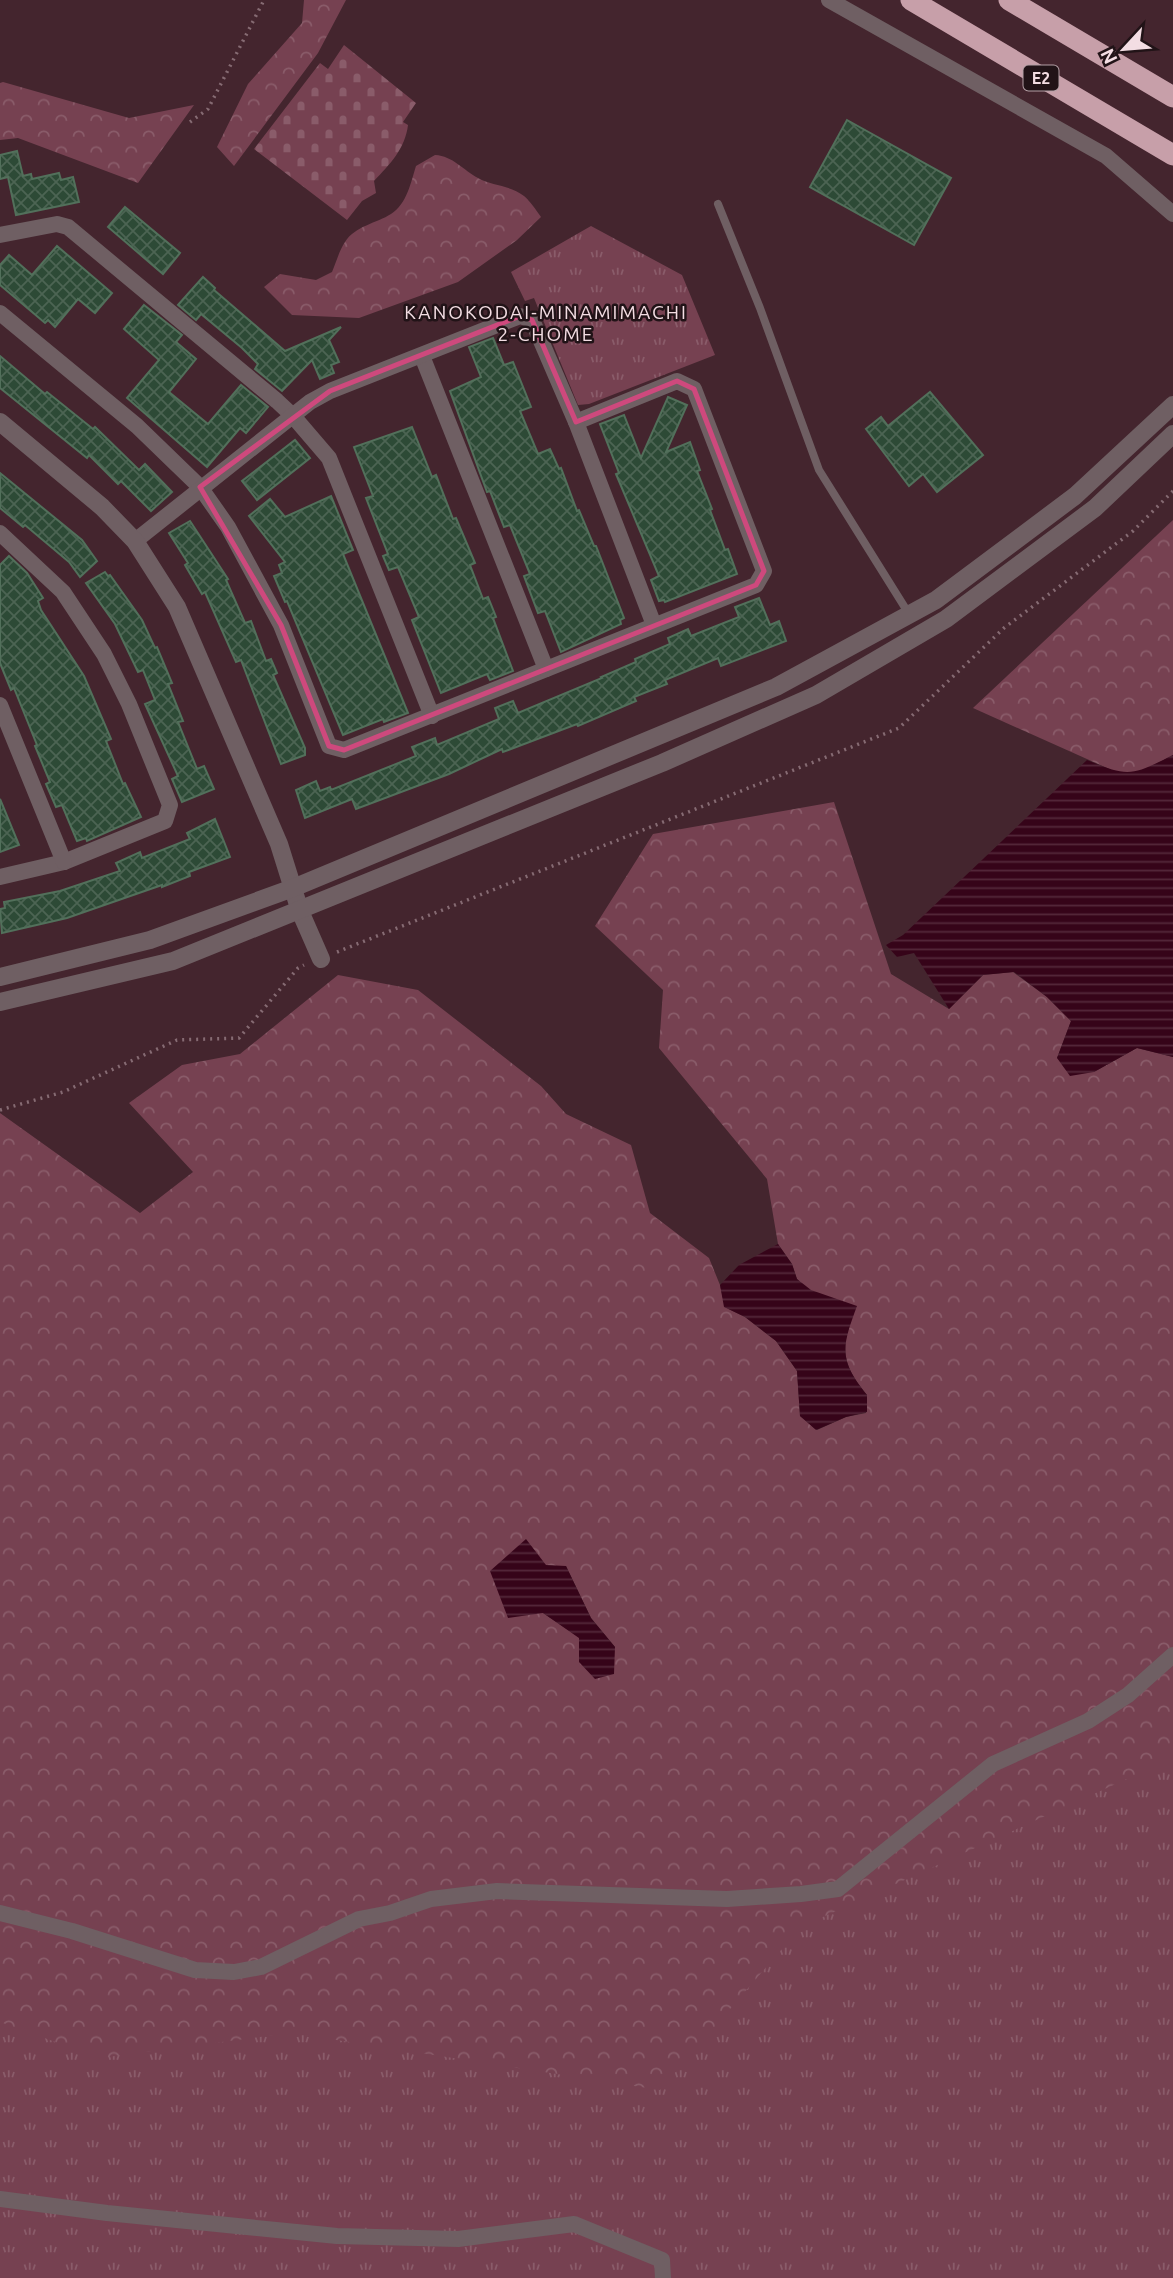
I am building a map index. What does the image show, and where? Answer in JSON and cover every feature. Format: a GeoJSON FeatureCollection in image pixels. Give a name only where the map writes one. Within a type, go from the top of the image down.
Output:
{"type":"FeatureCollection","features":[{"type":"Feature","properties":{"kind":"highway","name":"E2"},"geometry":{"type":"LineString","coordinates":[[911,0],[1173,155]]}},
{"type":"Feature","properties":{"kind":"highway"},"geometry":{"type":"LineString","coordinates":[[1009,0],[1173,97]]}},
{"type":"Feature","properties":{"kind":"street"},"geometry":{"type":"LineString","coordinates":[[829,0],[1106,156],[1173,214]]}},
{"type":"Feature","properties":{"kind":"street"},"geometry":{"type":"LineString","coordinates":[[0,235],[57,224],[68,227],[293,415],[329,458],[432,716]]}},
{"type":"Feature","properties":{"kind":"street"},"geometry":{"type":"LineString","coordinates":[[0,313],[137,426],[200,487],[228,527],[281,625],[329,746],[344,750],[756,585],[764,571],[694,389],[677,381],[576,422]]}},
{"type":"Feature","properties":{"kind":"street"},"geometry":{"type":"LineString","coordinates":[[135,541],[293,415],[330,391],[520,316],[532,320],[576,422],[654,625]]}},
{"type":"Feature","properties":{"kind":"street"},"geometry":{"type":"LineString","coordinates":[[422,356],[545,669]]}},
{"type":"Feature","properties":{"kind":"street"},"geometry":{"type":"LineString","coordinates":[[0,977],[150,940],[293,888],[776,687],[936,600],[1075,496],[1173,405]]}},
{"type":"Feature","properties":{"kind":"street"},"geometry":{"type":"LineString","coordinates":[[0,422],[102,507],[135,541],[177,607],[279,844],[300,911],[321,959]]}},
{"type":"Feature","properties":{"kind":"street"},"geometry":{"type":"LineString","coordinates":[[0,1002],[173,961],[662,763],[816,695],[946,618],[1095,508],[1173,434]]}},
{"type":"Feature","properties":{"kind":"street"},"geometry":{"type":"LineString","coordinates":[[0,533],[63,592],[104,654],[129,704],[170,805],[164,821],[64,862],[0,877]]}},
{"type":"Feature","properties":{"kind":"street"},"geometry":{"type":"LineString","coordinates":[[0,705],[64,862]]}},
{"type":"Feature","properties":{"kind":"street"},"geometry":{"type":"LineString","coordinates":[[0,1913],[72,1931],[195,1970],[234,1972],[261,1967],[359,1919],[390,1913],[431,1899],[497,1891],[727,1899],[838,1889],[993,1764],[1088,1721],[1128,1695],[1173,1655]]}},
{"type":"Feature","properties":{"kind":"street"},"geometry":{"type":"LineString","coordinates":[[0,2199],[107,2213],[337,2236],[458,2239],[574,2224],[662,2260],[663,2278]]}},
{"type":"Feature","properties":{"kind":"lane"},"geometry":{"type":"LineString","coordinates":[[718,204],[760,308],[819,470],[909,614]]}},
{"type":"Feature","properties":{"kind":"path"},"geometry":{"type":"LineString","coordinates":[[190,122],[208,109],[264,0]]}},
{"type":"Feature","properties":{"kind":"path"},"geometry":{"type":"LineString","coordinates":[[0,1110],[64,1092],[177,1040],[239,1038],[298,968],[899,728],[1004,628],[1133,531],[1173,491]]}},
{"type":"Feature","properties":{"kind":"highlighted area"},"geometry":{"type":"Polygon","coordinates":[[[520,316],[532,320],[576,422],[677,381],[694,389],[764,571],[756,585],[344,750],[329,746],[281,625],[200,487],[330,391],[520,316]]]}},
{"type":"Feature","properties":{"kind":"green space"},"geometry":{"type":"Polygon","coordinates":[[[304,0],[346,0],[318,53],[234,166],[217,147],[248,84],[302,23],[304,0]]]}},
{"type":"Feature","properties":{"kind":"green space"},"geometry":{"type":"Polygon","coordinates":[[[344,45],[416,103],[403,122],[408,125],[400,149],[374,181],[376,193],[362,201],[347,220],[254,149],[320,63],[328,69],[344,45]]]}},
{"type":"Feature","properties":{"kind":"green space"},"geometry":{"type":"Polygon","coordinates":[[[0,83],[129,118],[194,105],[138,183],[18,138],[0,140],[0,83]]]}},
{"type":"Feature","properties":{"kind":"green space"},"geometry":{"type":"Polygon","coordinates":[[[435,155],[453,161],[483,181],[519,192],[541,217],[517,240],[458,282],[359,318],[292,315],[264,287],[280,274],[316,280],[332,272],[349,237],[360,228],[396,210],[408,192],[416,166],[435,155]]]}},
{"type":"Feature","properties":{"kind":"green space"},"geometry":{"type":"Polygon","coordinates":[[[591,226],[682,275],[715,355],[589,404],[578,405],[534,298],[525,301],[511,272],[591,226]]]}},
{"type":"Feature","properties":{"kind":"green space"},"geometry":{"type":"Polygon","coordinates":[[[1173,520],[1173,755],[1139,773],[1116,772],[973,708],[1173,520]]]}},
{"type":"Feature","properties":{"kind":"green space"},"geometry":{"type":"Polygon","coordinates":[[[834,802],[891,974],[949,1009],[983,975],[1013,972],[1047,997],[1071,1021],[1057,1058],[1094,1072],[1137,1048],[1173,1057],[1173,1758],[801,1927],[660,2090],[291,2033],[100,2058],[0,2022],[0,1113],[140,1213],[193,1172],[129,1103],[182,1065],[240,1054],[338,975],[418,990],[541,1086],[566,1114],[631,1145],[650,1213],[709,1258],[725,1307],[745,1317],[776,1341],[797,1371],[800,1416],[817,1430],[846,1417],[866,1413],[867,1395],[851,1373],[846,1357],[848,1330],[797,1279],[792,1264],[778,1244],[767,1179],[659,1048],[663,990],[595,926],[653,834],[834,802]],[[566,1566],[543,1613],[580,1638],[579,1662],[615,1647],[591,1618],[566,1566]]]}},
{"type":"Feature","properties":{"kind":"green space"},"geometry":{"type":"Polygon","coordinates":[[[1173,1711],[1173,2278],[0,2278],[0,2008],[797,1864],[1173,1711]]]}},
{"type":"Feature","properties":{"kind":"shaded area"},"geometry":{"type":"Polygon","coordinates":[[[1173,755],[1173,1057],[1137,1048],[1094,1072],[1070,1076],[1057,1058],[1071,1021],[1047,997],[1014,972],[983,975],[949,1009],[914,953],[897,957],[886,945],[903,935],[1087,760],[1113,770],[1131,772],[1149,767],[1173,755]]]}},
{"type":"Feature","properties":{"kind":"shaded area"},"geometry":{"type":"Polygon","coordinates":[[[778,1244],[792,1264],[797,1279],[811,1290],[857,1306],[848,1332],[846,1352],[851,1372],[867,1395],[867,1412],[846,1417],[816,1430],[800,1416],[797,1371],[776,1341],[745,1317],[724,1307],[720,1285],[739,1265],[778,1244]]]}},
{"type":"Feature","properties":{"kind":"shaded area"},"geometry":{"type":"Polygon","coordinates":[[[526,1539],[546,1565],[566,1566],[591,1618],[615,1647],[614,1674],[595,1679],[579,1662],[579,1638],[543,1613],[508,1618],[490,1571],[526,1539]]]}},
{"type":"Feature","properties":{"kind":"building"},"geometry":{"type":"Polygon","coordinates":[[[847,120],[951,178],[914,245],[810,187],[847,120]]]}},
{"type":"Feature","properties":{"kind":"building"},"geometry":{"type":"Polygon","coordinates":[[[17,151],[23,176],[31,174],[32,179],[59,173],[61,180],[73,177],[79,202],[16,215],[8,177],[0,179],[0,155],[17,151]]]}},
{"type":"Feature","properties":{"kind":"building"},"geometry":{"type":"Polygon","coordinates":[[[125,207],[180,253],[163,274],[108,227],[125,207]]]}},
{"type":"Feature","properties":{"kind":"building"},"geometry":{"type":"Polygon","coordinates":[[[57,246],[112,293],[95,313],[78,299],[55,327],[48,320],[45,323],[0,285],[0,265],[9,255],[32,275],[57,246]]]}},
{"type":"Feature","properties":{"kind":"building"},"geometry":{"type":"Polygon","coordinates":[[[203,277],[214,290],[285,351],[341,327],[329,340],[339,362],[331,365],[334,373],[320,379],[312,360],[282,391],[255,369],[258,364],[242,348],[201,314],[196,320],[178,305],[203,277]]]}},
{"type":"Feature","properties":{"kind":"building"},"geometry":{"type":"Polygon","coordinates":[[[144,305],[182,335],[176,342],[196,359],[169,392],[208,424],[241,385],[268,407],[246,433],[240,428],[207,467],[127,398],[159,360],[124,329],[144,305]]]}},
{"type":"Feature","properties":{"kind":"building"},"geometry":{"type":"Polygon","coordinates":[[[493,338],[504,365],[513,362],[531,407],[520,411],[538,454],[550,449],[559,469],[561,468],[624,618],[620,620],[621,624],[561,652],[545,611],[538,613],[524,576],[530,574],[510,525],[504,527],[490,491],[487,492],[450,391],[481,377],[469,347],[493,338]]]}},
{"type":"Feature","properties":{"kind":"building"},"geometry":{"type":"Polygon","coordinates":[[[0,356],[45,394],[47,392],[93,429],[95,427],[139,470],[145,464],[172,492],[151,511],[121,481],[118,484],[89,455],[87,458],[0,388],[0,356]]]}},
{"type":"Feature","properties":{"kind":"building"},"geometry":{"type":"Polygon","coordinates":[[[930,392],[983,455],[937,492],[923,474],[909,486],[866,429],[881,417],[888,426],[930,392]]]}},
{"type":"Feature","properties":{"kind":"building"},"geometry":{"type":"Polygon","coordinates":[[[668,397],[687,405],[666,452],[690,442],[700,470],[697,471],[712,509],[710,510],[737,574],[665,602],[659,601],[651,580],[659,576],[616,474],[619,473],[600,424],[624,415],[641,458],[668,397]]]}},
{"type":"Feature","properties":{"kind":"building"},"geometry":{"type":"Polygon","coordinates":[[[412,427],[432,477],[436,475],[453,519],[456,518],[475,563],[470,565],[483,599],[488,597],[513,671],[490,680],[487,674],[441,693],[412,620],[419,617],[398,567],[389,570],[383,556],[388,554],[366,498],[373,496],[354,447],[412,427]]]}},
{"type":"Feature","properties":{"kind":"building"},"geometry":{"type":"Polygon","coordinates":[[[295,440],[310,458],[257,500],[242,481],[295,440]]]}},
{"type":"Feature","properties":{"kind":"building"},"geometry":{"type":"Polygon","coordinates":[[[0,473],[82,540],[97,561],[80,577],[69,562],[0,508],[0,473]]]}},
{"type":"Feature","properties":{"kind":"building"},"geometry":{"type":"Polygon","coordinates":[[[331,496],[353,550],[343,554],[408,713],[384,722],[383,719],[343,735],[274,576],[282,573],[279,565],[285,562],[249,516],[270,499],[285,517],[331,496]]]}},
{"type":"Feature","properties":{"kind":"building"},"geometry":{"type":"Polygon","coordinates":[[[190,521],[228,579],[226,580],[245,623],[251,621],[266,661],[271,659],[277,673],[273,675],[305,748],[305,755],[281,764],[241,660],[236,662],[205,592],[202,594],[185,565],[188,563],[169,533],[190,521]]]}},
{"type":"Feature","properties":{"kind":"building"},"geometry":{"type":"Polygon","coordinates":[[[9,556],[27,573],[43,598],[38,601],[41,610],[84,676],[111,739],[106,741],[123,784],[125,783],[141,817],[87,841],[86,838],[77,841],[62,805],[56,807],[46,784],[50,782],[35,746],[37,745],[14,688],[11,690],[0,663],[0,565],[9,556]]]}},
{"type":"Feature","properties":{"kind":"building"},"geometry":{"type":"Polygon","coordinates":[[[105,572],[110,575],[142,620],[155,648],[157,647],[172,683],[168,684],[183,721],[178,722],[197,769],[204,766],[214,789],[182,802],[172,779],[178,776],[145,704],[155,700],[143,670],[138,672],[115,624],[86,583],[105,572]]]}},
{"type":"Feature","properties":{"kind":"building"},"geometry":{"type":"Polygon","coordinates":[[[759,598],[770,625],[779,621],[786,641],[721,666],[718,658],[665,680],[667,684],[634,697],[636,701],[578,726],[577,724],[503,752],[502,749],[449,774],[356,809],[352,799],[305,818],[296,790],[316,781],[320,791],[330,787],[331,790],[416,756],[412,747],[435,738],[437,745],[499,719],[495,708],[513,701],[518,713],[602,678],[636,662],[635,659],[670,644],[668,638],[688,629],[691,636],[739,617],[735,607],[759,598]]]}},
{"type":"Feature","properties":{"kind":"building"},"geometry":{"type":"Polygon","coordinates":[[[0,799],[19,845],[0,852],[0,799]]]}},
{"type":"Feature","properties":{"kind":"building"},"geometry":{"type":"Polygon","coordinates":[[[215,819],[230,857],[189,872],[190,876],[162,887],[67,918],[2,933],[0,909],[5,908],[4,902],[60,891],[120,871],[116,863],[140,852],[142,858],[190,839],[187,833],[215,819]]]}},
{"type":"Feature","properties":{"kind":"district","name":"KANOKODAI-MINAMIMACHI 2-CHOME"},"geometry":{"type":"Point","coordinates":[546,323]}}]}
